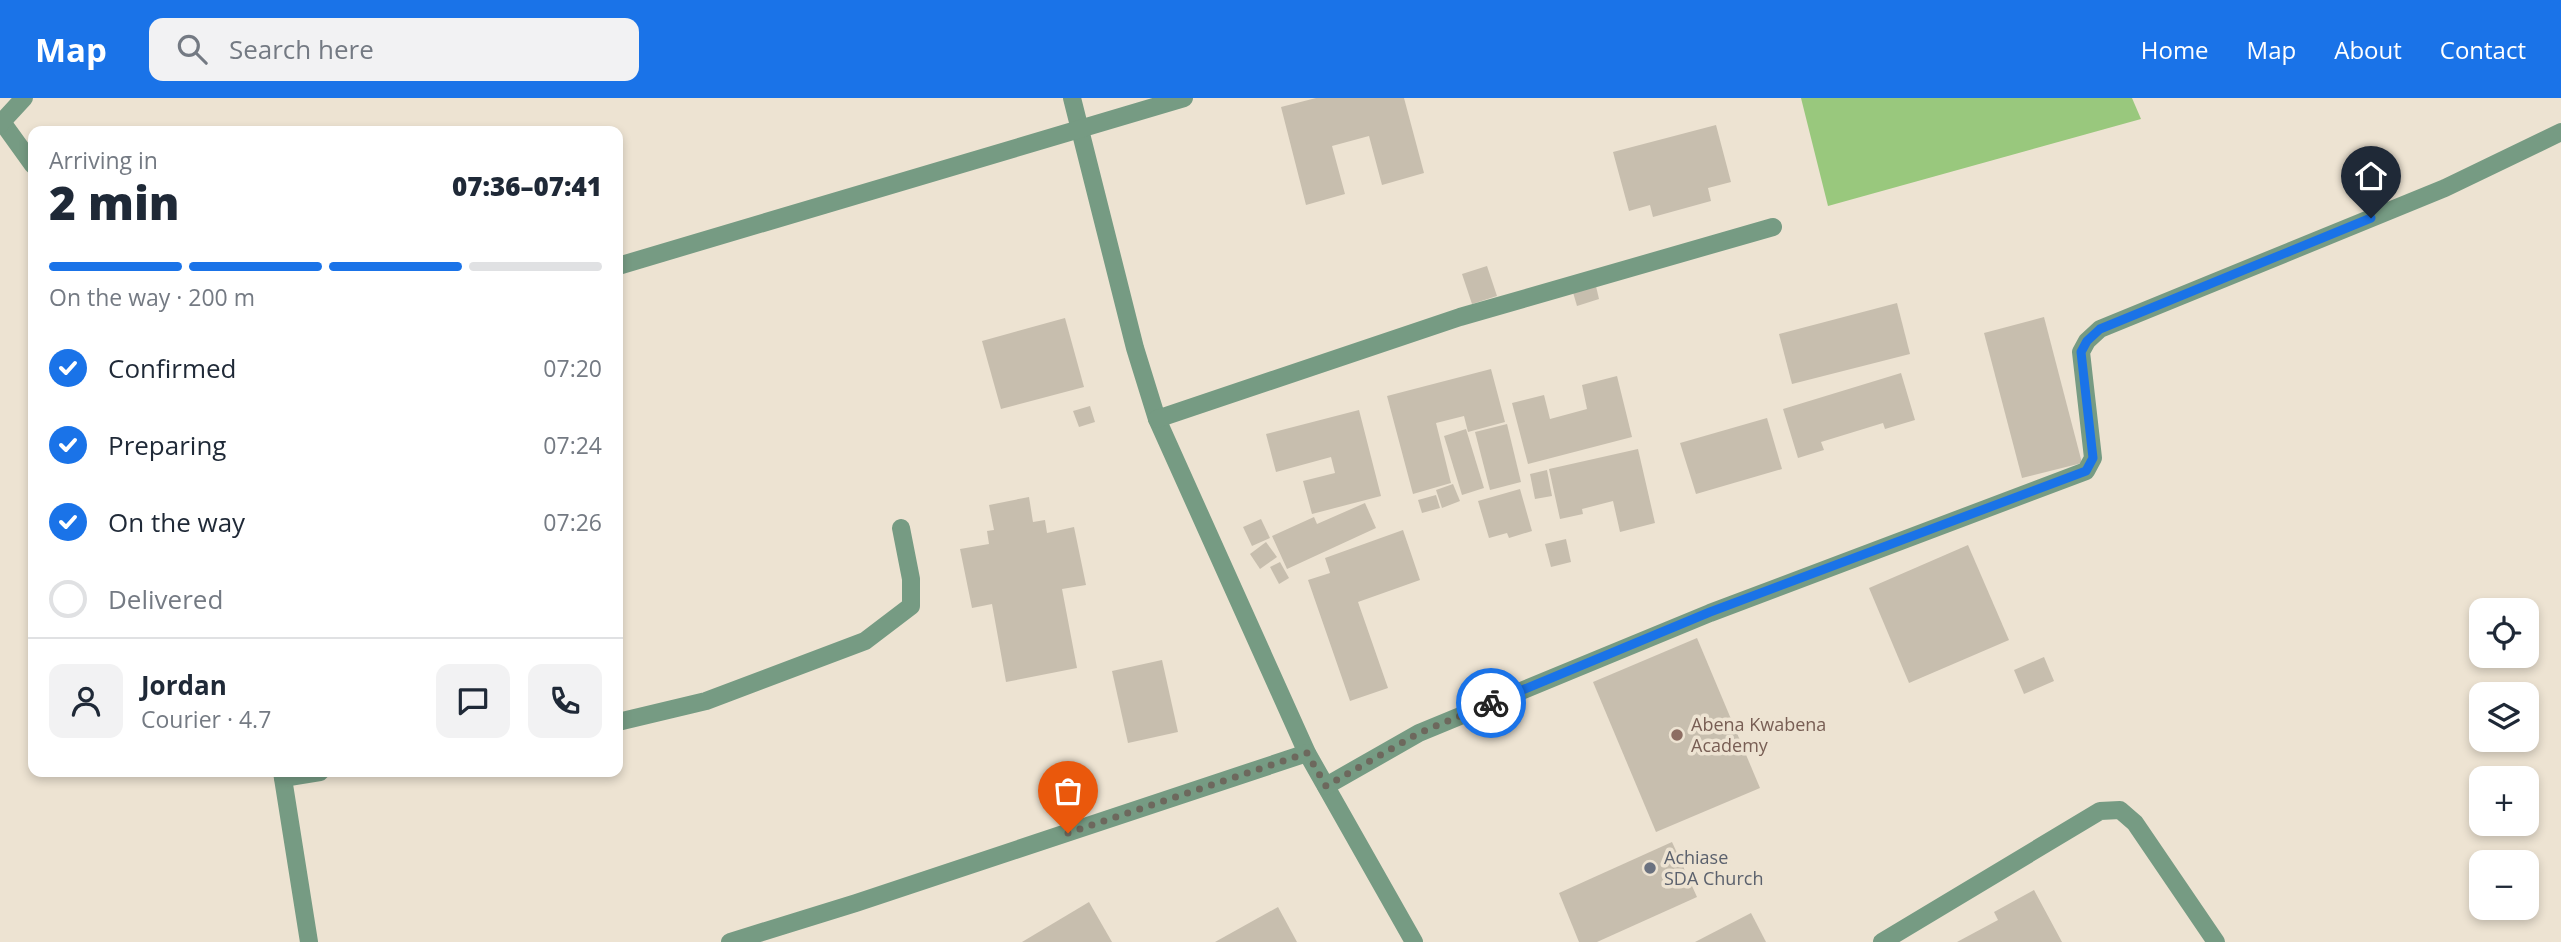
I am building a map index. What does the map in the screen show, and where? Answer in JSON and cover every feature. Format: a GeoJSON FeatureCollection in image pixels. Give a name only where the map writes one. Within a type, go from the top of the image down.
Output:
{"type":"FeatureCollection","features":[{"type":"Feature","properties":{"kind":"street"},"geometry":{"type":"LineString","coordinates":[[1072,98],[1135,348],[1157,419],[1307,753],[1414,942]]}},
{"type":"Feature","properties":{"kind":"street"},"geometry":{"type":"LineString","coordinates":[[623,265],[1184,98]]}},
{"type":"Feature","properties":{"kind":"street"},"geometry":{"type":"LineString","coordinates":[[9,112],[28,154]]}},
{"type":"Feature","properties":{"kind":"street"},"geometry":{"type":"LineString","coordinates":[[1326,786],[1419,733],[1495,701],[1710,612],[2086,471],[2093,458],[2081,352],[2087,341],[2100,329],[2445,188],[2561,132]]}},
{"type":"Feature","properties":{"kind":"street"},"geometry":{"type":"LineString","coordinates":[[1157,419],[1460,317],[1773,227]]}},
{"type":"Feature","properties":{"kind":"street"},"geometry":{"type":"LineString","coordinates":[[623,721],[706,701],[865,641],[911,606],[911,579],[901,528]]}},
{"type":"Feature","properties":{"kind":"street"},"geometry":{"type":"LineString","coordinates":[[730,942],[856,904],[1307,753]]}},
{"type":"Feature","properties":{"kind":"street"},"geometry":{"type":"LineString","coordinates":[[283,777],[309,942]]}},
{"type":"Feature","properties":{"kind":"street"},"geometry":{"type":"LineString","coordinates":[[1882,942],[2100,811],[2120,810],[2135,823],[2216,942]]}},
{"type":"Feature","properties":{"kind":"green space"},"geometry":{"type":"Polygon","coordinates":[[[1801,98],[2132,98],[2141,119],[1828,206],[1801,98]]]}},
{"type":"Feature","properties":{"kind":"building"},"geometry":{"type":"Polygon","coordinates":[[[1316,98],[1404,98],[1424,173],[1382,185],[1369,136],[1332,146],[1345,194],[1306,205],[1281,107],[1316,98]]]}},
{"type":"Feature","properties":{"kind":"building"},"geometry":{"type":"Polygon","coordinates":[[[1716,125],[1731,182],[1708,188],[1711,201],[1653,217],[1650,205],[1629,211],[1613,152],[1716,125]]]}},
{"type":"Feature","properties":{"kind":"building"},"geometry":{"type":"Polygon","coordinates":[[[1487,266],[1497,296],[1472,304],[1462,274],[1487,266]]]}},
{"type":"Feature","properties":{"kind":"building"},"geometry":{"type":"Polygon","coordinates":[[[1595,282],[1599,299],[1577,306],[1572,289],[1595,282]]]}},
{"type":"Feature","properties":{"kind":"building"},"geometry":{"type":"Polygon","coordinates":[[[1897,303],[1910,354],[1792,384],[1779,334],[1897,303]]]}},
{"type":"Feature","properties":{"kind":"building"},"geometry":{"type":"Polygon","coordinates":[[[2044,317],[2082,463],[2022,478],[1984,333],[2044,317]]]}},
{"type":"Feature","properties":{"kind":"building"},"geometry":{"type":"Polygon","coordinates":[[[1065,318],[1084,387],[1001,409],[982,341],[1065,318]]]}},
{"type":"Feature","properties":{"kind":"building"},"geometry":{"type":"Polygon","coordinates":[[[1491,369],[1505,422],[1468,432],[1464,416],[1436,423],[1451,483],[1413,494],[1387,396],[1491,369]]]}},
{"type":"Feature","properties":{"kind":"building"},"geometry":{"type":"Polygon","coordinates":[[[1901,373],[1915,420],[1885,429],[1883,423],[1821,442],[1824,450],[1798,458],[1783,409],[1901,373]]]}},
{"type":"Feature","properties":{"kind":"building"},"geometry":{"type":"Polygon","coordinates":[[[1617,376],[1632,437],[1528,464],[1512,403],[1544,395],[1550,419],[1587,409],[1582,385],[1617,376]]]}},
{"type":"Feature","properties":{"kind":"building"},"geometry":{"type":"Polygon","coordinates":[[[1090,406],[1095,422],[1079,427],[1073,411],[1090,406]]]}},
{"type":"Feature","properties":{"kind":"building"},"geometry":{"type":"Polygon","coordinates":[[[1359,410],[1381,496],[1312,514],[1303,481],[1335,473],[1331,457],[1276,472],[1266,434],[1359,410]]]}},
{"type":"Feature","properties":{"kind":"building"},"geometry":{"type":"Polygon","coordinates":[[[1767,418],[1782,469],[1696,494],[1680,443],[1767,418]]]}},
{"type":"Feature","properties":{"kind":"building"},"geometry":{"type":"Polygon","coordinates":[[[1507,424],[1521,482],[1490,490],[1475,432],[1507,424]]]}},
{"type":"Feature","properties":{"kind":"building"},"geometry":{"type":"Polygon","coordinates":[[[1466,429],[1484,488],[1462,495],[1444,436],[1466,429]]]}},
{"type":"Feature","properties":{"kind":"building"},"geometry":{"type":"Polygon","coordinates":[[[1638,449],[1655,523],[1620,532],[1613,501],[1582,509],[1583,514],[1560,519],[1549,469],[1638,449]]]}},
{"type":"Feature","properties":{"kind":"building"},"geometry":{"type":"Polygon","coordinates":[[[1547,470],[1552,496],[1535,499],[1530,474],[1547,470]]]}},
{"type":"Feature","properties":{"kind":"building"},"geometry":{"type":"Polygon","coordinates":[[[1453,484],[1460,501],[1442,508],[1436,490],[1453,484]]]}},
{"type":"Feature","properties":{"kind":"building"},"geometry":{"type":"Polygon","coordinates":[[[1520,489],[1532,531],[1509,538],[1507,533],[1489,538],[1478,501],[1520,489]]]}},
{"type":"Feature","properties":{"kind":"building"},"geometry":{"type":"Polygon","coordinates":[[[1436,495],[1440,508],[1422,513],[1418,500],[1436,495]]]}},
{"type":"Feature","properties":{"kind":"building"},"geometry":{"type":"Polygon","coordinates":[[[1029,497],[1033,522],[1045,520],[1047,533],[1074,527],[1086,585],[1062,589],[1077,668],[1006,682],[992,604],[972,608],[960,549],[989,544],[987,531],[994,530],[989,505],[1029,497]]]}},
{"type":"Feature","properties":{"kind":"building"},"geometry":{"type":"Polygon","coordinates":[[[1365,503],[1376,528],[1287,569],[1272,536],[1314,517],[1317,524],[1365,503]]]}},
{"type":"Feature","properties":{"kind":"building"},"geometry":{"type":"Polygon","coordinates":[[[1261,519],[1270,538],[1252,546],[1243,527],[1261,519]]]}},
{"type":"Feature","properties":{"kind":"building"},"geometry":{"type":"Polygon","coordinates":[[[1403,530],[1420,580],[1358,602],[1388,688],[1350,701],[1308,580],[1330,573],[1325,558],[1403,530]]]}},
{"type":"Feature","properties":{"kind":"building"},"geometry":{"type":"Polygon","coordinates":[[[1566,539],[1571,562],[1551,567],[1545,544],[1566,539]]]}},
{"type":"Feature","properties":{"kind":"building"},"geometry":{"type":"Polygon","coordinates":[[[1266,542],[1277,557],[1260,569],[1250,554],[1266,542]]]}},
{"type":"Feature","properties":{"kind":"building"},"geometry":{"type":"Polygon","coordinates":[[[1968,545],[2009,640],[1909,683],[1869,588],[1968,545]]]}},
{"type":"Feature","properties":{"kind":"building"},"geometry":{"type":"Polygon","coordinates":[[[1280,562],[1289,578],[1279,584],[1270,567],[1280,562]]]}},
{"type":"Feature","properties":{"kind":"building","name":"Abena Kwabena Academy"},"geometry":{"type":"Polygon","coordinates":[[[1697,638],[1760,788],[1656,832],[1593,682],[1697,638]]]}},
{"type":"Feature","properties":{"kind":"building"},"geometry":{"type":"Polygon","coordinates":[[[2044,657],[2054,681],[2024,694],[2014,670],[2044,657]]]}},
{"type":"Feature","properties":{"kind":"building"},"geometry":{"type":"Polygon","coordinates":[[[1162,660],[1178,732],[1128,743],[1112,671],[1162,660]]]}},
{"type":"Feature","properties":{"kind":"building","name":"Achiase SDA Church"},"geometry":{"type":"Polygon","coordinates":[[[1672,842],[1697,897],[1597,942],[1579,942],[1559,893],[1672,842]]]}},
{"type":"Feature","properties":{"kind":"building"},"geometry":{"type":"Polygon","coordinates":[[[2034,890],[2062,942],[1957,942],[1998,920],[1994,912],[2034,890]]]}},
{"type":"Feature","properties":{"kind":"building"},"geometry":{"type":"Polygon","coordinates":[[[1089,902],[1112,942],[1022,942],[1089,902]]]}},
{"type":"Feature","properties":{"kind":"building"},"geometry":{"type":"Polygon","coordinates":[[[1278,907],[1297,942],[1215,942],[1278,907]]]}},
{"type":"Feature","properties":{"kind":"building"},"geometry":{"type":"Polygon","coordinates":[[[1751,913],[1766,942],[1695,942],[1751,913]]]}},
{"type":"Feature","properties":{"kind":"way so far"},"geometry":{"type":"LineString","coordinates":[[1068,833],[1307,753],[1326,786],[1419,733],[1491,703]]}},
{"type":"Feature","properties":{"kind":"place","name":"Abena Kwabena Academy"},"geometry":{"type":"Point","coordinates":[1677,735]}},
{"type":"Feature","properties":{"kind":"place","name":"Achiase SDA Church"},"geometry":{"type":"Point","coordinates":[1650,868]}},
{"type":"Feature","properties":{"kind":"route"},"geometry":{"type":"LineString","coordinates":[[1491,703],[1710,612],[2086,471],[2093,458],[2081,352],[2087,341],[2100,329],[2371,218]]}}]}
